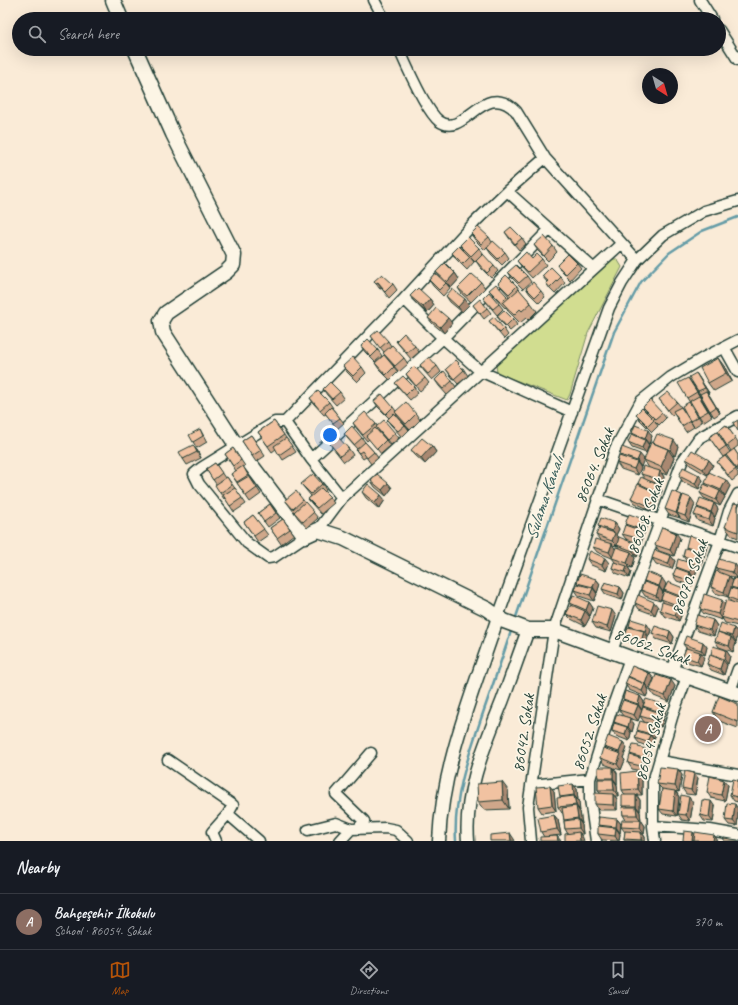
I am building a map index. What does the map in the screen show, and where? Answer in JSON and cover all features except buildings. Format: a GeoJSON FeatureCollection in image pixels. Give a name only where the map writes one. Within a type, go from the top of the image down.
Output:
{"type":"FeatureCollection","features":[{"type":"Feature","properties":{"kind":"main road"},"geometry":{"type":"LineString","coordinates":[[113,0],[118,12]]}},
{"type":"Feature","properties":{"kind":"main road"},"geometry":{"type":"LineString","coordinates":[[138,56],[174,134],[234,255],[232,265],[226,272],[166,313],[161,321],[163,332],[236,445],[304,536],[318,530],[343,538],[487,609],[501,619],[526,629]]}},
{"type":"Feature","properties":{"kind":"main road","name":"86062. Sokak"},"geometry":{"type":"LineString","coordinates":[[526,629],[554,630],[630,658],[734,693]]}},
{"type":"Feature","properties":{"kind":"street"},"geometry":{"type":"LineString","coordinates":[[374,0],[380,12]]}},
{"type":"Feature","properties":{"kind":"street"},"geometry":{"type":"LineString","coordinates":[[700,0],[708,12]]}},
{"type":"Feature","properties":{"kind":"street"},"geometry":{"type":"LineString","coordinates":[[726,41],[738,60]]}},
{"type":"Feature","properties":{"kind":"street"},"geometry":{"type":"LineString","coordinates":[[402,56],[430,112],[439,122],[449,125],[456,124],[485,104],[493,101],[502,101],[510,105],[516,111],[546,158],[596,213],[621,244],[637,260]]}},
{"type":"Feature","properties":{"kind":"street"},"geometry":{"type":"LineString","coordinates":[[304,536],[274,557],[268,558],[247,542],[199,484],[194,474],[200,468],[275,422],[285,422],[404,299],[474,222],[507,191],[546,158]]}},
{"type":"Feature","properties":{"kind":"street"},"geometry":{"type":"LineString","coordinates":[[507,191],[593,268]]}},
{"type":"Feature","properties":{"kind":"street"},"geometry":{"type":"LineString","coordinates":[[439,841],[440,818],[448,771],[609,308],[622,283],[637,260],[663,235],[704,212],[738,201]]}},
{"type":"Feature","properties":{"kind":"street"},"geometry":{"type":"LineString","coordinates":[[311,459],[443,338],[549,230]]}},
{"type":"Feature","properties":{"kind":"street"},"geometry":{"type":"LineString","coordinates":[[318,530],[342,498],[621,244]]}},
{"type":"Feature","properties":{"kind":"street"},"geometry":{"type":"LineString","coordinates":[[404,299],[443,338],[480,371],[572,412]]}},
{"type":"Feature","properties":{"kind":"street","name":"86064. Sokak"},"geometry":{"type":"LineString","coordinates":[[554,630],[615,449],[641,401],[671,377],[738,340]]}},
{"type":"Feature","properties":{"kind":"street"},"geometry":{"type":"LineString","coordinates":[[724,347],[738,372]]}},
{"type":"Feature","properties":{"kind":"street","name":"86068. Sokak"},"geometry":{"type":"LineString","coordinates":[[612,651],[682,462],[699,438],[738,416]]}},
{"type":"Feature","properties":{"kind":"street"},"geometry":{"type":"LineString","coordinates":[[285,422],[311,459],[342,498]]}},
{"type":"Feature","properties":{"kind":"street","name":"86070. Sokak"},"geometry":{"type":"LineString","coordinates":[[672,671],[720,541],[729,511],[738,494]]}},
{"type":"Feature","properties":{"kind":"street"},"geometry":{"type":"LineString","coordinates":[[597,499],[738,547]]}},
{"type":"Feature","properties":{"kind":"street"},"geometry":{"type":"LineString","coordinates":[[468,841],[468,805],[475,776],[483,749],[526,629]]}},
{"type":"Feature","properties":{"kind":"street","name":"86042. Sokak"},"geometry":{"type":"LineString","coordinates":[[531,841],[528,808],[554,630]]}},
{"type":"Feature","properties":{"kind":"street","name":"86052. Sokak"},"geometry":{"type":"LineString","coordinates":[[596,841],[590,799],[590,779],[610,714],[630,658]]}},
{"type":"Feature","properties":{"kind":"street"},"geometry":{"type":"LineString","coordinates":[[734,693],[738,669]]}},
{"type":"Feature","properties":{"kind":"street","name":"86054. Sokak"},"geometry":{"type":"LineString","coordinates":[[655,841],[653,826],[653,782],[673,714],[687,677]]}},
{"type":"Feature","properties":{"kind":"street"},"geometry":{"type":"LineString","coordinates":[[340,841],[364,821],[336,794],[371,753]]}},
{"type":"Feature","properties":{"kind":"street"},"geometry":{"type":"LineString","coordinates":[[168,760],[233,805],[228,814],[212,832],[216,841]]}},
{"type":"Feature","properties":{"kind":"street"},"geometry":{"type":"LineString","coordinates":[[660,761],[738,774]]}},
{"type":"Feature","properties":{"kind":"street"},"geometry":{"type":"LineString","coordinates":[[531,786],[590,779]]}},
{"type":"Feature","properties":{"kind":"street"},"geometry":{"type":"LineString","coordinates":[[228,814],[259,841]]}},
{"type":"Feature","properties":{"kind":"street"},"geometry":{"type":"LineString","coordinates":[[308,830],[336,823],[354,829],[386,828],[396,830],[408,841]]}},
{"type":"Feature","properties":{"kind":"street"},"geometry":{"type":"LineString","coordinates":[[653,826],[710,830],[738,835]]}},
{"type":"Feature","properties":{"kind":"green space"},"geometry":{"type":"Polygon","coordinates":[[[606,259],[617,259],[622,267],[588,333],[567,400],[497,373],[496,365],[606,259]]]}},
{"type":"Feature","properties":{"kind":"waterway","name":"Sulama Kanalı"},"geometry":{"type":"LineString","coordinates":[[515,620],[614,332],[641,282],[669,253],[702,231],[738,217]]}},
{"type":"Feature","properties":{"kind":"waterway","name":"Sulama Kanalı"},"geometry":{"type":"LineString","coordinates":[[456,841],[457,808],[463,776],[472,744],[512,628]]}},
{"type":"Feature","properties":{"kind":"place","name":"Bahçeşehir İlkokulu"},"geometry":{"type":"Point","coordinates":[708,729]}}]}
